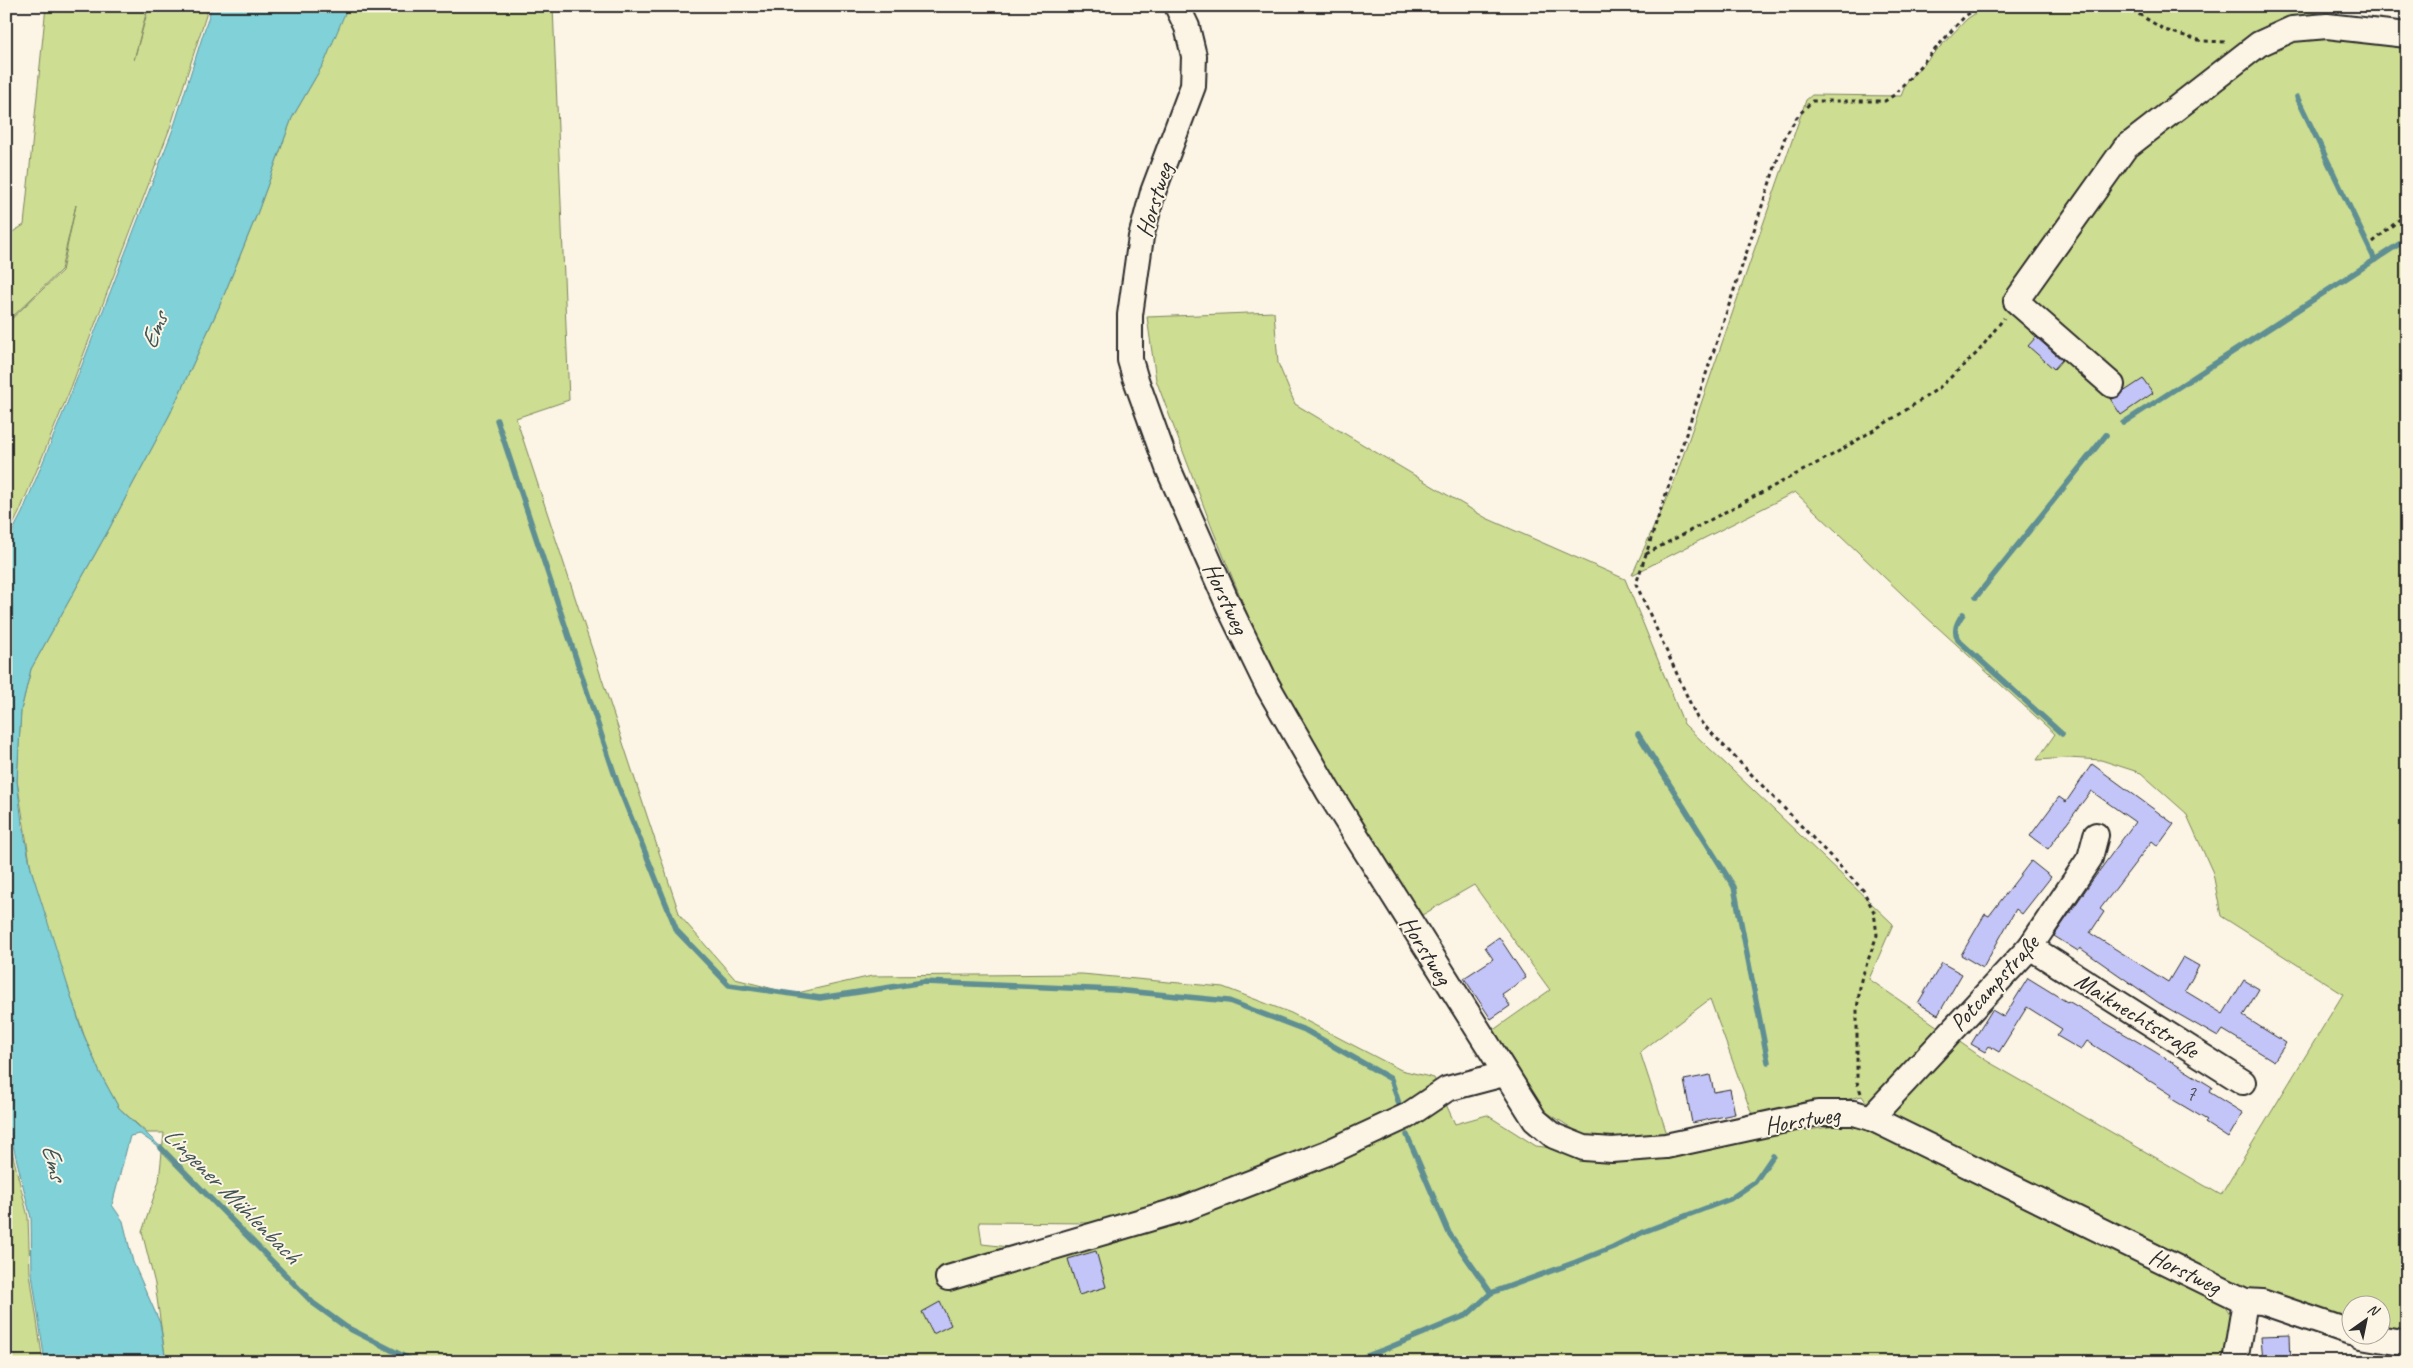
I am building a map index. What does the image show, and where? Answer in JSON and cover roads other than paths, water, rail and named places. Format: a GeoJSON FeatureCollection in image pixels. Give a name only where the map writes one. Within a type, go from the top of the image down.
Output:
{"type":"FeatureCollection","features":[{"type":"Feature","properties":{"kind":"street","name":"Horstweg"},"geometry":{"type":"LineString","coordinates":[[1177,6],[1187,28],[1194,56],[1193,86],[1186,110],[1153,192],[1141,236],[1130,314],[1130,360],[1135,377],[1168,468],[1231,611],[1267,685],[1333,799],[1504,1074],[1535,1120],[1554,1136],[1584,1148],[1612,1150],[1666,1146],[1818,1114],[1854,1113],[1871,1118],[2245,1302],[2235,1362]]}},
{"type":"Feature","properties":{"kind":"street"},"geometry":{"type":"LineString","coordinates":[[2112,385],[2016,301],[2124,148],[2259,44],[2292,29],[2327,26],[2407,34]]}},
{"type":"Feature","properties":{"kind":"street","name":"Potcampstraße"},"geometry":{"type":"LineString","coordinates":[[1871,1118],[2030,947],[2090,858],[2096,834]]}},
{"type":"Feature","properties":{"kind":"street","name":"Maiknechtstraße"},"geometry":{"type":"LineString","coordinates":[[2030,947],[2243,1082]]}},
{"type":"Feature","properties":{"kind":"street"},"geometry":{"type":"LineString","coordinates":[[948,1278],[1186,1208],[1327,1152],[1398,1120],[1447,1088],[1504,1074]]}},
{"type":"Feature","properties":{"kind":"street"},"geometry":{"type":"LineString","coordinates":[[2245,1302],[2262,1302],[2340,1329]]}},
{"type":"Feature","properties":{"kind":"street"},"geometry":{"type":"LineString","coordinates":[[2390,1341],[2407,1344]]}},
{"type":"Feature","properties":{"kind":"water","name":"Ems"},"geometry":{"type":"Polygon","coordinates":[[[212,6],[348,6],[325,61],[292,118],[257,214],[219,307],[170,414],[31,669],[21,710],[17,781],[22,823],[31,869],[82,1031],[100,1073],[119,1108],[166,1152],[140,1134],[130,1136],[112,1205],[123,1221],[133,1262],[160,1323],[166,1362],[45,1362],[32,1274],[31,1218],[6,1117],[6,544],[22,513],[72,391],[173,129],[212,6]]]}},
{"type":"Feature","properties":{"kind":"waterway"},"geometry":{"type":"LineString","coordinates":[[2297,97],[2375,260]]}},
{"type":"Feature","properties":{"kind":"waterway"},"geometry":{"type":"LineString","coordinates":[[2123,423],[2407,239]]}},
{"type":"Feature","properties":{"kind":"waterway"},"geometry":{"type":"LineString","coordinates":[[497,420],[618,785],[677,931],[729,985],[820,998],[924,982],[1115,990],[1229,1001],[1305,1030],[1391,1079],[1401,1110]]}},
{"type":"Feature","properties":{"kind":"waterway"},"geometry":{"type":"LineString","coordinates":[[1976,597],[2106,435]]}},
{"type":"Feature","properties":{"kind":"waterway"},"geometry":{"type":"LineString","coordinates":[[1963,614],[1956,626],[1958,640],[2062,734]]}},
{"type":"Feature","properties":{"kind":"waterway"},"geometry":{"type":"LineString","coordinates":[[1638,734],[1734,887],[1768,1062]]}},
{"type":"Feature","properties":{"kind":"waterway"},"geometry":{"type":"LineString","coordinates":[[1407,1135],[1449,1233],[1491,1293]]}},
{"type":"Feature","properties":{"kind":"waterway","name":"Lingener Mühlenbach"},"geometry":{"type":"LineString","coordinates":[[161,1148],[313,1303],[346,1327],[415,1362]]}},
{"type":"Feature","properties":{"kind":"waterway"},"geometry":{"type":"LineString","coordinates":[[1351,1362],[1467,1315],[1491,1293],[1576,1262],[1643,1232],[1730,1199],[1755,1182],[1773,1156]]}}]}
